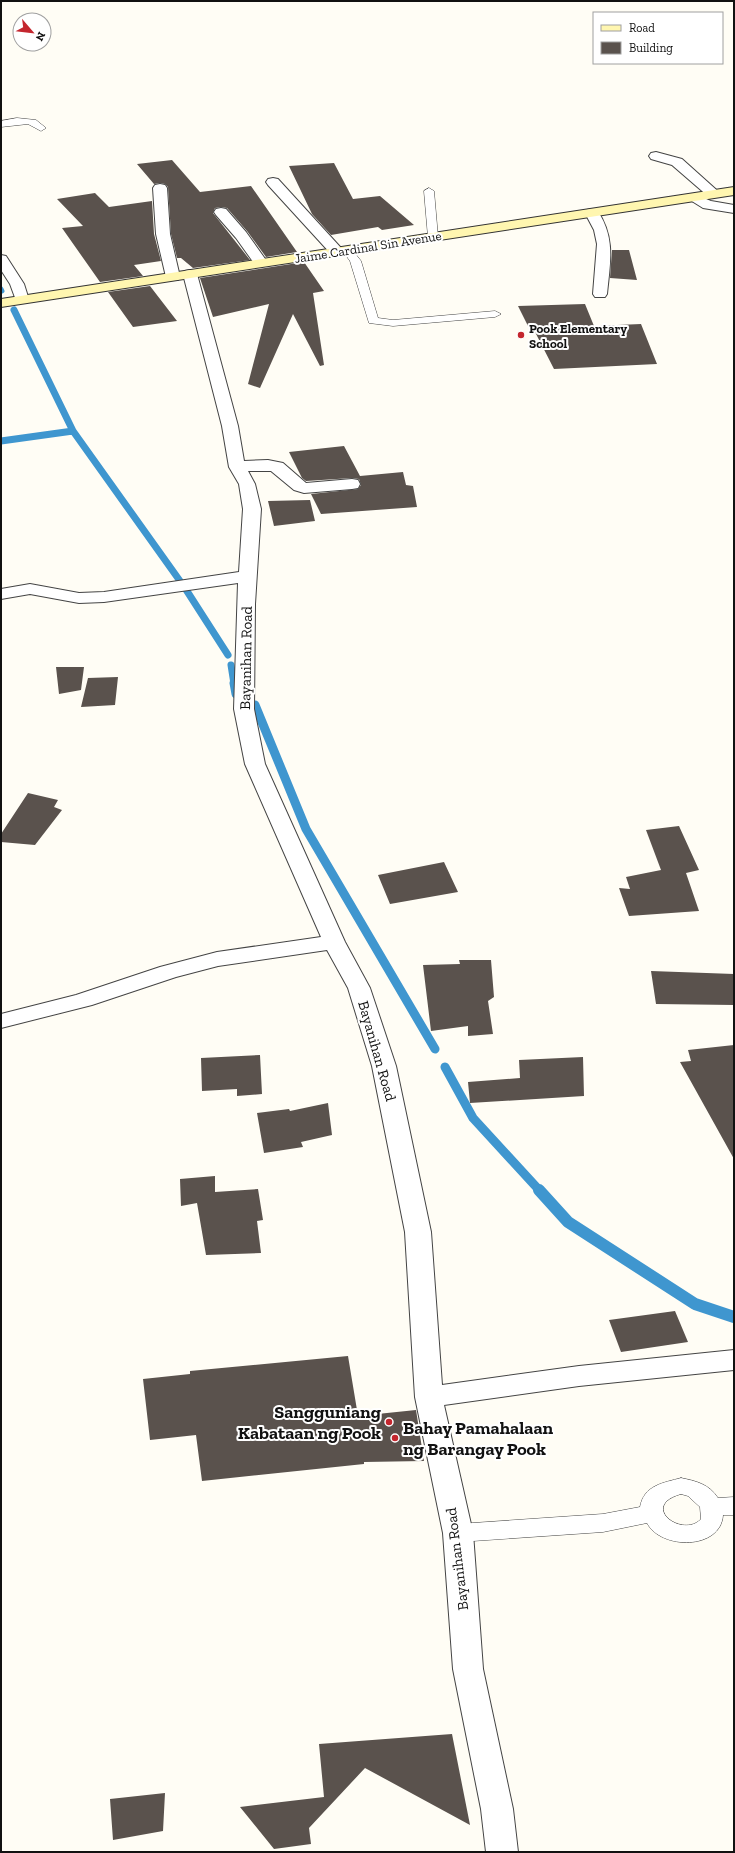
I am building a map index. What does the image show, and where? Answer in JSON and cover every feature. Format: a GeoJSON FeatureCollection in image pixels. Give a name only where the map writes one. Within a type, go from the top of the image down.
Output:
{"type":"FeatureCollection","features":[{"type":"Feature","properties":{"kind":"main road","name":"Jaime Cardinal Sin Avenue"},"geometry":{"type":"LineString","coordinates":[[1,303],[734,191]]}},
{"type":"Feature","properties":{"kind":"street"},"geometry":{"type":"LineString","coordinates":[[656,156],[677,162],[714,194]]}},
{"type":"Feature","properties":{"kind":"street"},"geometry":{"type":"LineString","coordinates":[[273,182],[342,251]]}},
{"type":"Feature","properties":{"kind":"street","name":"Bayanihan Road"},"geometry":{"type":"LineString","coordinates":[[160,188],[163,234],[181,276],[230,426],[237,466],[247,484],[252,508],[249,576],[246,604],[244,709],[255,764],[334,942],[359,988],[384,1066],[418,1232],[429,1397],[458,1533],[468,1669],[497,1809],[502,1852]]}},
{"type":"Feature","properties":{"kind":"street"},"geometry":{"type":"LineString","coordinates":[[693,197],[708,205],[734,209]]}},
{"type":"Feature","properties":{"kind":"street"},"geometry":{"type":"LineString","coordinates":[[221,212],[261,263]]}},
{"type":"Feature","properties":{"kind":"street"},"geometry":{"type":"LineString","coordinates":[[592,213],[601,230],[604,244],[600,294]]}},
{"type":"Feature","properties":{"kind":"street"},"geometry":{"type":"LineString","coordinates":[[1,259],[17,284],[22,300]]}},
{"type":"Feature","properties":{"kind":"street"},"geometry":{"type":"LineString","coordinates":[[237,466],[270,465],[278,467],[298,486],[304,488],[352,484]]}},
{"type":"Feature","properties":{"kind":"street"},"geometry":{"type":"LineString","coordinates":[[1,594],[30,588],[79,598],[104,597],[249,576]]}},
{"type":"Feature","properties":{"kind":"street"},"geometry":{"type":"LineString","coordinates":[[1,1021],[84,1000],[168,972],[217,958],[334,942]]}},
{"type":"Feature","properties":{"kind":"street"},"geometry":{"type":"LineString","coordinates":[[429,1397],[579,1376],[734,1360]]}},
{"type":"Feature","properties":{"kind":"lane"},"geometry":{"type":"LineString","coordinates":[[1,124],[32,121],[37,123],[41,128]]}},
{"type":"Feature","properties":{"kind":"lane"},"geometry":{"type":"LineString","coordinates":[[429,191],[433,237]]}},
{"type":"Feature","properties":{"kind":"lane"},"geometry":{"type":"LineString","coordinates":[[342,251],[355,261],[372,321],[393,323],[495,314]]}},
{"type":"Feature","properties":{"kind":"lane"},"geometry":{"type":"LineString","coordinates":[[682,1486],[695,1489],[723,1507],[712,1517],[706,1527],[696,1533],[682,1534],[668,1531],[657,1524],[651,1514],[651,1503],[657,1494],[668,1488],[682,1486]]}},
{"type":"Feature","properties":{"kind":"lane"},"geometry":{"type":"LineString","coordinates":[[458,1533],[603,1523],[651,1514]]}},
{"type":"Feature","properties":{"kind":"building"},"geometry":{"type":"Polygon","coordinates":[[[172,160],[200,192],[251,186],[297,252],[266,257],[247,231],[227,208],[221,207],[215,208],[213,213],[250,260],[193,268],[181,258],[177,258],[171,234],[168,187],[165,184],[154,184],[137,164],[172,160]]]}},
{"type":"Feature","properties":{"kind":"building"},"geometry":{"type":"Polygon","coordinates":[[[334,163],[353,199],[380,196],[414,225],[382,230],[378,227],[331,235],[312,214],[289,166],[334,163]]]}},
{"type":"Feature","properties":{"kind":"building"},"geometry":{"type":"Polygon","coordinates":[[[95,193],[109,207],[152,201],[154,234],[161,261],[134,265],[143,276],[100,282],[62,228],[83,226],[57,199],[95,193]]]}},
{"type":"Feature","properties":{"kind":"building"},"geometry":{"type":"Polygon","coordinates":[[[612,250],[629,250],[637,280],[610,278],[612,250]]]}},
{"type":"Feature","properties":{"kind":"building"},"geometry":{"type":"Polygon","coordinates":[[[304,262],[324,291],[313,293],[324,365],[320,366],[293,314],[260,388],[248,384],[269,304],[213,317],[200,278],[304,262]]]}},
{"type":"Feature","properties":{"kind":"building"},"geometry":{"type":"Polygon","coordinates":[[[150,286],[177,321],[133,327],[108,292],[150,286]]]}},
{"type":"Feature","properties":{"kind":"building"},"geometry":{"type":"Polygon","coordinates":[[[585,304],[594,326],[641,324],[657,364],[554,369],[534,330],[530,330],[518,306],[585,304]]]}},
{"type":"Feature","properties":{"kind":"building"},"geometry":{"type":"Polygon","coordinates":[[[344,446],[360,476],[403,472],[406,485],[413,486],[417,507],[321,514],[311,494],[358,489],[361,485],[359,479],[352,478],[306,481],[302,478],[289,452],[344,446]]]}},
{"type":"Feature","properties":{"kind":"building"},"geometry":{"type":"Polygon","coordinates":[[[310,500],[315,521],[274,526],[268,501],[310,500]]]}},
{"type":"Feature","properties":{"kind":"building"},"geometry":{"type":"Polygon","coordinates":[[[56,667],[84,667],[81,690],[59,694],[56,667]]]}},
{"type":"Feature","properties":{"kind":"building"},"geometry":{"type":"Polygon","coordinates":[[[118,677],[115,705],[81,707],[88,678],[118,677]]]}},
{"type":"Feature","properties":{"kind":"building"},"geometry":{"type":"Polygon","coordinates":[[[28,793],[58,800],[54,807],[62,810],[35,845],[1,842],[1,834],[28,793]]]}},
{"type":"Feature","properties":{"kind":"building"},"geometry":{"type":"Polygon","coordinates":[[[679,826],[699,870],[686,873],[699,911],[629,916],[619,888],[630,889],[626,877],[661,870],[646,830],[679,826]]]}},
{"type":"Feature","properties":{"kind":"building"},"geometry":{"type":"Polygon","coordinates":[[[444,862],[458,892],[390,904],[378,875],[444,862]]]}},
{"type":"Feature","properties":{"kind":"building"},"geometry":{"type":"Polygon","coordinates":[[[459,960],[491,960],[494,997],[488,1001],[493,1034],[468,1036],[468,1026],[431,1031],[423,965],[460,964],[459,960]]]}},
{"type":"Feature","properties":{"kind":"building"},"geometry":{"type":"Polygon","coordinates":[[[651,971],[734,974],[734,1005],[656,1004],[651,971]]]}},
{"type":"Feature","properties":{"kind":"building"},"geometry":{"type":"Polygon","coordinates":[[[734,1045],[734,1159],[680,1062],[691,1061],[688,1050],[734,1045]]]}},
{"type":"Feature","properties":{"kind":"building"},"geometry":{"type":"Polygon","coordinates":[[[260,1055],[262,1094],[237,1096],[237,1089],[202,1091],[201,1058],[260,1055]]]}},
{"type":"Feature","properties":{"kind":"building"},"geometry":{"type":"Polygon","coordinates":[[[583,1057],[584,1096],[470,1103],[468,1082],[520,1078],[519,1060],[583,1057]]]}},
{"type":"Feature","properties":{"kind":"building"},"geometry":{"type":"Polygon","coordinates":[[[328,1103],[332,1135],[301,1142],[303,1147],[264,1153],[257,1113],[289,1109],[290,1111],[328,1103]]]}},
{"type":"Feature","properties":{"kind":"building"},"geometry":{"type":"Polygon","coordinates":[[[215,1176],[215,1192],[258,1189],[263,1220],[257,1221],[261,1253],[206,1255],[197,1203],[181,1206],[180,1179],[215,1176]]]}},
{"type":"Feature","properties":{"kind":"building"},"geometry":{"type":"Polygon","coordinates":[[[675,1311],[688,1342],[621,1352],[609,1320],[675,1311]]]}},
{"type":"Feature","properties":{"kind":"building"},"geometry":{"type":"Polygon","coordinates":[[[348,1356],[358,1416],[416,1410],[424,1461],[364,1462],[364,1464],[202,1481],[196,1435],[150,1440],[143,1379],[190,1374],[190,1371],[348,1356]]]}},
{"type":"Feature","properties":{"kind":"building"},"geometry":{"type":"Polygon","coordinates":[[[452,1734],[470,1825],[365,1768],[309,1828],[311,1844],[274,1849],[240,1807],[324,1797],[319,1744],[452,1734]]]}},
{"type":"Feature","properties":{"kind":"building"},"geometry":{"type":"Polygon","coordinates":[[[165,1793],[163,1831],[113,1840],[110,1799],[165,1793]]]}},
{"type":"Feature","properties":{"kind":"waterway"},"geometry":{"type":"LineString","coordinates":[[14,310],[73,431]]}},
{"type":"Feature","properties":{"kind":"waterway"},"geometry":{"type":"LineString","coordinates":[[1,441],[73,431]]}},
{"type":"Feature","properties":{"kind":"waterway"},"geometry":{"type":"LineString","coordinates":[[73,431],[180,581]]}},
{"type":"Feature","properties":{"kind":"waterway"},"geometry":{"type":"LineString","coordinates":[[185,588],[228,655]]}},
{"type":"Feature","properties":{"kind":"waterway"},"geometry":{"type":"LineString","coordinates":[[231,665],[234,684]]}},
{"type":"Feature","properties":{"kind":"waterway"},"geometry":{"type":"LineString","coordinates":[[234,683],[236,694]]}},
{"type":"Feature","properties":{"kind":"waterway"},"geometry":{"type":"LineString","coordinates":[[255,705],[306,829],[435,1049]]}},
{"type":"Feature","properties":{"kind":"waterway"},"geometry":{"type":"LineString","coordinates":[[445,1067],[473,1118],[540,1191]]}},
{"type":"Feature","properties":{"kind":"waterway"},"geometry":{"type":"LineString","coordinates":[[539,1190],[568,1222],[695,1304],[734,1317]]}},
{"type":"Feature","properties":{"kind":"place","name":"Pook Elementary School"},"geometry":{"type":"Point","coordinates":[521,335]}},
{"type":"Feature","properties":{"kind":"place","name":"Sangguniang Kabataan ng Pook"},"geometry":{"type":"Point","coordinates":[389,1422]}},
{"type":"Feature","properties":{"kind":"place","name":"Bahay Pamahalaan ng Barangay Pook"},"geometry":{"type":"Point","coordinates":[395,1438]}}]}
